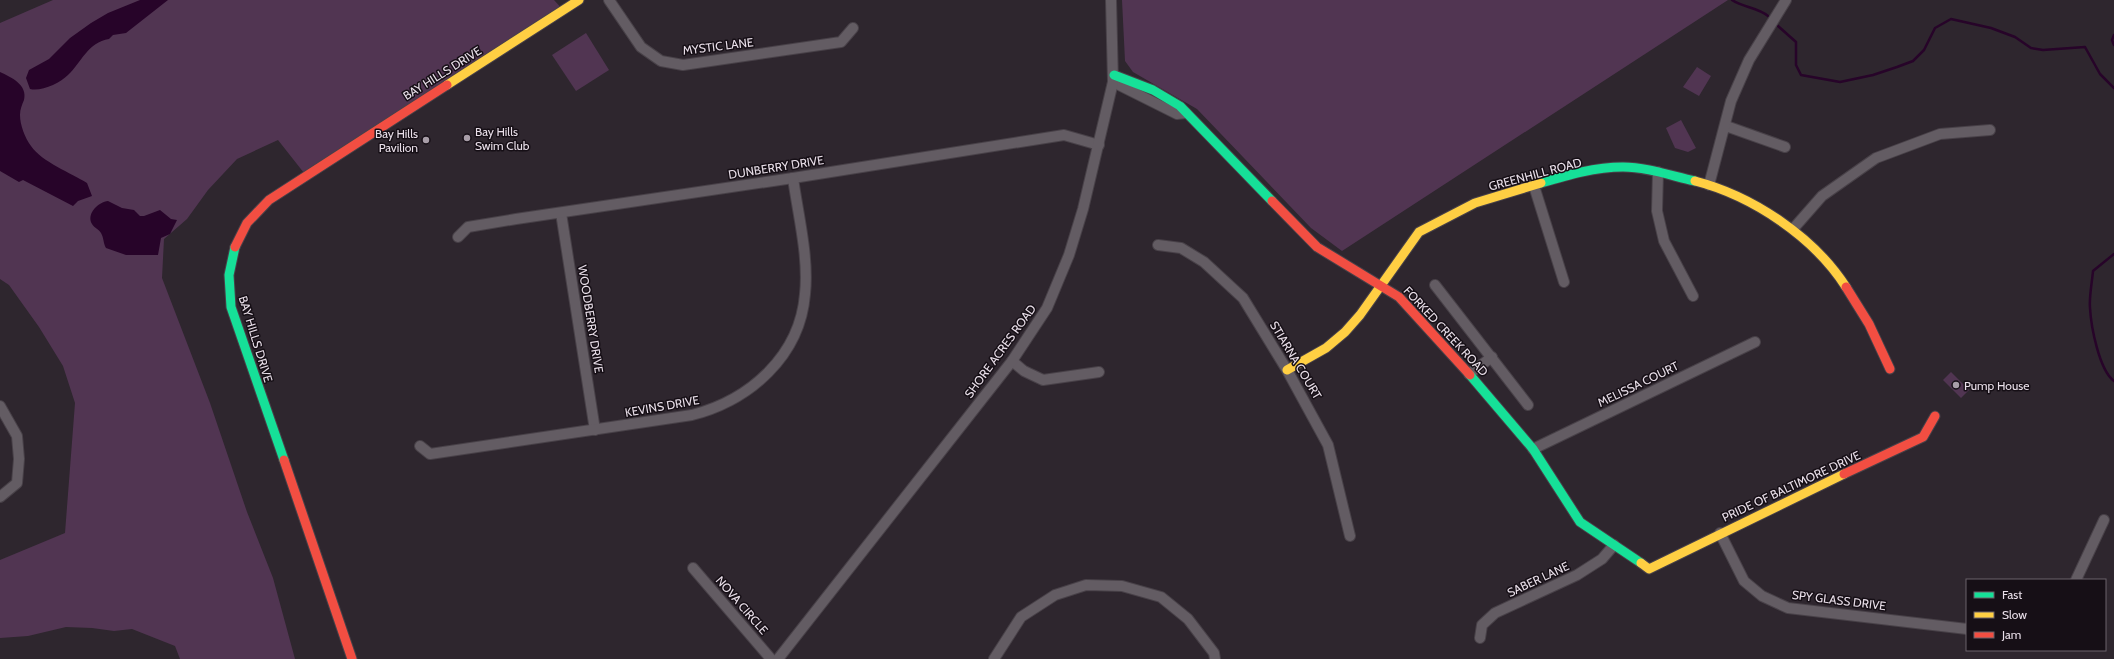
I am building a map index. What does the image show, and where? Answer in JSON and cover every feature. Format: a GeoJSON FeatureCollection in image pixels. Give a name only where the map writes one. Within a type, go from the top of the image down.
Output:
{"type":"FeatureCollection","features":[{"type":"Feature","properties":{"kind":"street","name":"BAY HILLS DRIVE"},"geometry":{"type":"LineString","coordinates":[[352,659],[231,307],[229,278],[234,243],[253,215],[269,200],[578,0]]}},
{"type":"Feature","properties":{"kind":"street","name":"MYSTIC LANE"},"geometry":{"type":"LineString","coordinates":[[609,0],[641,47],[661,61],[683,65],[841,42],[852,28]]}},
{"type":"Feature","properties":{"kind":"street","name":"SHORE ACRES ROAD"},"geometry":{"type":"LineString","coordinates":[[778,659],[1012,361],[1047,308],[1060,278],[1083,209],[1114,79],[1111,0]]}},
{"type":"Feature","properties":{"kind":"street"},"geometry":{"type":"LineString","coordinates":[[1709,184],[1726,126],[1731,101],[1749,60],[1786,0]]}},
{"type":"Feature","properties":{"kind":"street","name":"FORKED CREEK ROAD"},"geometry":{"type":"LineString","coordinates":[[1114,79],[1177,114],[1186,112],[1317,247],[1399,297],[1469,374],[1533,449],[1580,522],[1649,569]]}},
{"type":"Feature","properties":{"kind":"street"},"geometry":{"type":"LineString","coordinates":[[1726,126],[1784,146]]}},
{"type":"Feature","properties":{"kind":"street"},"geometry":{"type":"LineString","coordinates":[[1793,229],[1822,196],[1876,158],[1940,134],[1990,130]]}},
{"type":"Feature","properties":{"kind":"street","name":"DUNBERRY DRIVE"},"geometry":{"type":"LineString","coordinates":[[458,237],[468,227],[1064,135],[1099,145]]}},
{"type":"Feature","properties":{"kind":"street","name":"GREENHILL ROAD"},"geometry":{"type":"LineString","coordinates":[[1287,370],[1326,348],[1345,332],[1419,232],[1475,203],[1575,173],[1623,167],[1658,172],[1709,184],[1748,203],[1793,229],[1817,251],[1838,275],[1869,324],[1890,369]]}},
{"type":"Feature","properties":{"kind":"street"},"geometry":{"type":"LineString","coordinates":[[1658,172],[1657,211],[1664,241],[1693,296]]}},
{"type":"Feature","properties":{"kind":"street","name":"KEVINS DRIVE"},"geometry":{"type":"LineString","coordinates":[[420,446],[430,454],[692,415],[714,410],[748,391],[773,367],[787,348],[801,317],[806,293],[803,247],[792,178]]}},
{"type":"Feature","properties":{"kind":"street"},"geometry":{"type":"LineString","coordinates":[[1534,186],[1564,282]]}},
{"type":"Feature","properties":{"kind":"street","name":"WOODBERRY DRIVE"},"geometry":{"type":"LineString","coordinates":[[561,213],[595,430]]}},
{"type":"Feature","properties":{"kind":"street","name":"STIARNA COURT"},"geometry":{"type":"LineString","coordinates":[[1158,245],[1181,248],[1204,262],[1243,298],[1287,370],[1328,445],[1350,536]]}},
{"type":"Feature","properties":{"kind":"street"},"geometry":{"type":"LineString","coordinates":[[1435,285],[1492,357],[1528,406]]}},
{"type":"Feature","properties":{"kind":"street","name":"MELISSA COURT"},"geometry":{"type":"LineString","coordinates":[[1533,449],[1755,342]]}},
{"type":"Feature","properties":{"kind":"street"},"geometry":{"type":"LineString","coordinates":[[1469,374],[1492,357]]}},
{"type":"Feature","properties":{"kind":"street"},"geometry":{"type":"LineString","coordinates":[[1012,361],[1024,371],[1043,380],[1100,372]]}},
{"type":"Feature","properties":{"kind":"street"},"geometry":{"type":"LineString","coordinates":[[0,406],[17,436],[19,459],[17,483],[0,497]]}},
{"type":"Feature","properties":{"kind":"street","name":"PRIDE OF BALTIMORE DRIVE"},"geometry":{"type":"LineString","coordinates":[[1649,569],[1720,533],[1923,437],[1934,416]]}},
{"type":"Feature","properties":{"kind":"street"},"geometry":{"type":"LineString","coordinates":[[2076,579],[2104,520]]}},
{"type":"Feature","properties":{"kind":"street","name":"SPY GLASS DRIVE"},"geometry":{"type":"LineString","coordinates":[[1720,533],[1744,581],[1762,596],[1788,608],[1966,629]]}},
{"type":"Feature","properties":{"kind":"street","name":"SABER LANE"},"geometry":{"type":"LineString","coordinates":[[1480,638],[1482,625],[1496,613],[1577,576],[1602,559],[1614,546]]}},
{"type":"Feature","properties":{"kind":"street","name":"NOVA CIRCLE"},"geometry":{"type":"LineString","coordinates":[[693,568],[771,659]]}},
{"type":"Feature","properties":{"kind":"street"},"geometry":{"type":"LineString","coordinates":[[994,659],[1021,617],[1055,595],[1086,585],[1122,586],[1161,597],[1188,620],[1214,653],[1215,659]]}},
{"type":"Feature","properties":{"kind":"shaded area"},"geometry":{"type":"Polygon","coordinates":[[[53,0],[554,0],[565,12],[304,173],[278,140],[237,159],[208,190],[187,219],[164,239],[162,278],[210,403],[247,512],[273,578],[295,659],[180,659],[175,646],[132,629],[114,631],[66,627],[28,636],[0,638],[0,560],[65,533],[75,403],[63,366],[39,327],[9,285],[0,279],[0,23],[53,0]]]}},
{"type":"Feature","properties":{"kind":"shaded area"},"geometry":{"type":"Polygon","coordinates":[[[140,0],[168,0],[126,33],[113,35],[109,39],[96,44],[73,70],[60,81],[45,88],[34,90],[30,89],[26,78],[29,70],[49,59],[70,38],[91,23],[108,13],[140,0]]]}},
{"type":"Feature","properties":{"kind":"shaded area"},"geometry":{"type":"Polygon","coordinates":[[[1122,0],[1728,0],[1342,251],[1311,228],[1197,109],[1133,72],[1125,61],[1122,0]]]}},
{"type":"Feature","properties":{"kind":"shaded area"},"geometry":{"type":"Polygon","coordinates":[[[586,33],[609,70],[576,91],[552,55],[586,33]]]}},
{"type":"Feature","properties":{"kind":"shaded area"},"geometry":{"type":"Polygon","coordinates":[[[1697,67],[1711,76],[1699,96],[1683,87],[1697,67]]]}},
{"type":"Feature","properties":{"kind":"shaded area"},"geometry":{"type":"Polygon","coordinates":[[[0,72],[18,82],[23,90],[25,95],[20,111],[20,119],[23,131],[31,146],[49,162],[87,183],[92,196],[78,201],[73,206],[23,180],[19,182],[0,171],[0,72]]]}},
{"type":"Feature","properties":{"kind":"shaded area"},"geometry":{"type":"Polygon","coordinates":[[[1681,120],[1696,148],[1688,152],[1675,148],[1666,128],[1681,120]]]}},
{"type":"Feature","properties":{"kind":"shaded area"},"geometry":{"type":"Polygon","coordinates":[[[108,201],[122,208],[134,210],[140,216],[160,210],[171,219],[177,220],[170,234],[161,238],[158,255],[126,255],[106,248],[101,233],[92,224],[91,216],[92,212],[97,206],[108,201]]]}},
{"type":"Feature","properties":{"kind":"shaded area","name":"Pump House"},"geometry":{"type":"Polygon","coordinates":[[[1951,372],[1969,390],[1961,398],[1943,380],[1951,372]]]}},
{"type":"Feature","properties":{"kind":"waterway"},"geometry":{"type":"LineString","coordinates":[[1732,0],[1768,16]]}},
{"type":"Feature","properties":{"kind":"waterway"},"geometry":{"type":"LineString","coordinates":[[1778,26],[1796,42],[1796,65],[1801,75],[1840,82],[1873,75],[1897,67],[1913,61],[1924,50],[1935,28],[1951,19],[1991,28],[2015,37],[2031,48],[2043,50],[2085,47],[2100,74],[2114,88]]}},
{"type":"Feature","properties":{"kind":"waterway"},"geometry":{"type":"LineString","coordinates":[[2114,35],[2112,40],[2114,45]]}},
{"type":"Feature","properties":{"kind":"waterway"},"geometry":{"type":"LineString","coordinates":[[2114,254],[2093,271],[2090,295],[2094,336],[2100,358],[2104,367],[2114,381]]}},
{"type":"Feature","properties":{"kind":"traffic: fast"},"geometry":{"type":"LineString","coordinates":[[1114,75],[1153,90],[1180,106],[1272,201]]}},
{"type":"Feature","properties":{"kind":"traffic: fast"},"geometry":{"type":"LineString","coordinates":[[1541,183],[1571,174],[1613,167],[1632,167],[1650,170],[1695,181]]}},
{"type":"Feature","properties":{"kind":"traffic: fast"},"geometry":{"type":"LineString","coordinates":[[235,247],[229,275],[231,307],[284,460]]}},
{"type":"Feature","properties":{"kind":"traffic: fast"},"geometry":{"type":"LineString","coordinates":[[1470,375],[1533,449],[1580,522],[1641,563]]}},
{"type":"Feature","properties":{"kind":"traffic: slow"},"geometry":{"type":"LineString","coordinates":[[447,85],[579,0]]}},
{"type":"Feature","properties":{"kind":"traffic: slow"},"geometry":{"type":"LineString","coordinates":[[1695,181],[1739,197],[1780,221],[1817,251],[1846,287]]}},
{"type":"Feature","properties":{"kind":"traffic: slow"},"geometry":{"type":"LineString","coordinates":[[1287,370],[1326,348],[1345,332],[1360,315],[1419,232],[1475,203],[1541,183]]}},
{"type":"Feature","properties":{"kind":"traffic: slow"},"geometry":{"type":"LineString","coordinates":[[1641,563],[1649,569],[1844,474]]}},
{"type":"Feature","properties":{"kind":"traffic: jam"},"geometry":{"type":"LineString","coordinates":[[235,247],[247,223],[269,200],[447,85]]}},
{"type":"Feature","properties":{"kind":"traffic: jam"},"geometry":{"type":"LineString","coordinates":[[1272,201],[1317,247],[1399,297],[1470,375]]}},
{"type":"Feature","properties":{"kind":"traffic: jam"},"geometry":{"type":"LineString","coordinates":[[1846,287],[1869,324],[1890,369]]}},
{"type":"Feature","properties":{"kind":"traffic: jam"},"geometry":{"type":"LineString","coordinates":[[1844,474],[1923,437],[1935,416]]}},
{"type":"Feature","properties":{"kind":"traffic: jam"},"geometry":{"type":"LineString","coordinates":[[284,460],[352,659]]}},
{"type":"Feature","properties":{"kind":"place","name":"Bay Hills Swim Club"},"geometry":{"type":"Point","coordinates":[467,138]}},
{"type":"Feature","properties":{"kind":"place","name":"Bay Hills Pavilion"},"geometry":{"type":"Point","coordinates":[426,140]}},
{"type":"Feature","properties":{"kind":"place","name":"Pump House"},"geometry":{"type":"Point","coordinates":[1956,385]}}]}
